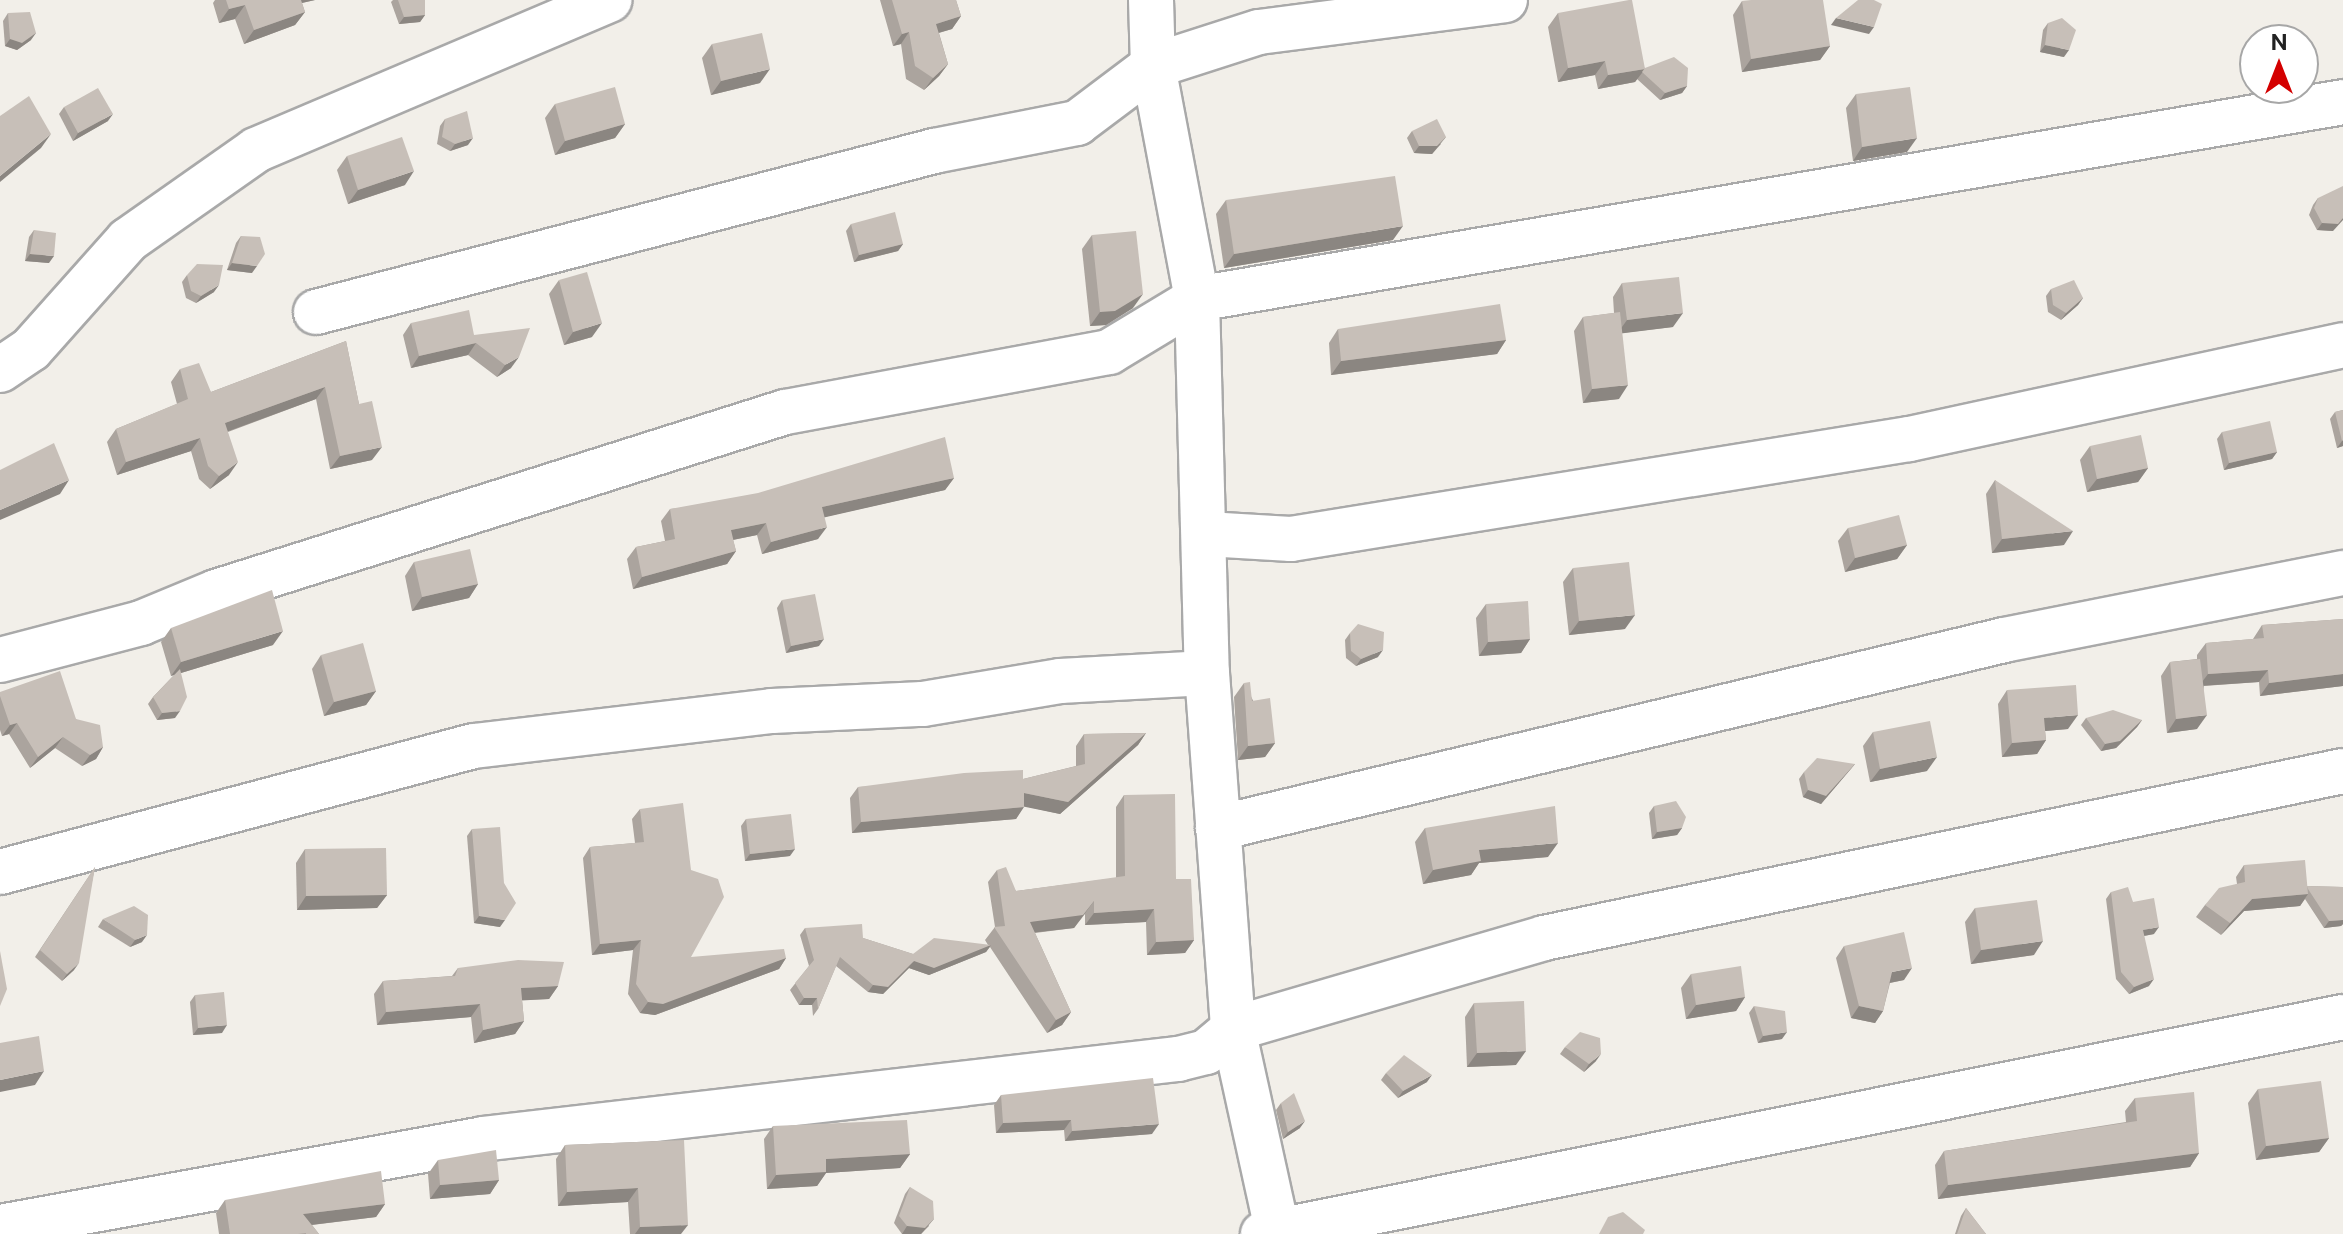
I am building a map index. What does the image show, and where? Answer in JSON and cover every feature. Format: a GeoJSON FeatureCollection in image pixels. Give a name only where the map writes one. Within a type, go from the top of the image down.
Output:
{"type":"FeatureCollection","features":[{"type":"Feature","properties":{"kind":"street"},"geometry":{"type":"LineString","coordinates":[[0,370],[31,349],[128,240],[256,150],[610,0]]}},
{"type":"Feature","properties":{"kind":"street"},"geometry":{"type":"LineString","coordinates":[[1151,0],[1153,66],[1197,299],[1206,534],[1207,673],[1233,1029],[1273,1233],[2343,1017]]}},
{"type":"Feature","properties":{"kind":"street"},"geometry":{"type":"LineString","coordinates":[[316,312],[903,159],[1077,123],[1153,66],[1259,32],[1505,0]]}},
{"type":"Feature","properties":{"kind":"street"},"geometry":{"type":"LineString","coordinates":[[0,660],[141,623],[216,592],[785,412],[1109,352],[1197,299],[2343,102]]}},
{"type":"Feature","properties":{"kind":"street"},"geometry":{"type":"LineString","coordinates":[[1206,534],[1291,539],[1909,439],[2343,345]]}},
{"type":"Feature","properties":{"kind":"street"},"geometry":{"type":"LineString","coordinates":[[1218,828],[2004,640],[2343,573]]}},
{"type":"Feature","properties":{"kind":"street"},"geometry":{"type":"LineString","coordinates":[[0,872],[474,746],[772,711],[923,704],[1060,681],[1207,673]]}},
{"type":"Feature","properties":{"kind":"street"},"geometry":{"type":"LineString","coordinates":[[0,1227],[482,1139],[1178,1059],[1206,1052],[1233,1029],[1544,938],[2343,771]]}},
{"type":"Feature","properties":{"kind":"building"},"geometry":{"type":"Polygon","coordinates":[[[226,0],[301,0],[305,12],[254,30],[245,5],[229,9],[226,0]]]}},
{"type":"Feature","properties":{"kind":"building"},"geometry":{"type":"Polygon","coordinates":[[[398,0],[425,0],[425,15],[404,17],[398,0]]]}},
{"type":"Feature","properties":{"kind":"building"},"geometry":{"type":"Polygon","coordinates":[[[892,0],[956,0],[961,16],[936,24],[948,64],[933,78],[915,66],[909,32],[902,34],[892,0]]]}},
{"type":"Feature","properties":{"kind":"building"},"geometry":{"type":"Polygon","coordinates":[[[1632,0],[1645,69],[1608,75],[1605,61],[1568,68],[1558,13],[1632,0]]]}},
{"type":"Feature","properties":{"kind":"building"},"geometry":{"type":"Polygon","coordinates":[[[1823,0],[1830,46],[1751,59],[1742,1],[1823,0]]]}},
{"type":"Feature","properties":{"kind":"building"},"geometry":{"type":"Polygon","coordinates":[[[1858,0],[1874,0],[1882,4],[1874,27],[1836,18],[1858,0]]]}},
{"type":"Feature","properties":{"kind":"building"},"geometry":{"type":"Polygon","coordinates":[[[30,12],[36,33],[22,43],[10,39],[8,13],[30,12]]]}},
{"type":"Feature","properties":{"kind":"building"},"geometry":{"type":"Polygon","coordinates":[[[2062,18],[2076,30],[2069,50],[2045,45],[2048,23],[2062,18]]]}},
{"type":"Feature","properties":{"kind":"building"},"geometry":{"type":"Polygon","coordinates":[[[762,33],[770,69],[721,81],[712,44],[762,33]]]}},
{"type":"Feature","properties":{"kind":"building"},"geometry":{"type":"Polygon","coordinates":[[[1674,57],[1688,68],[1687,86],[1665,93],[1642,72],[1674,57]]]}},
{"type":"Feature","properties":{"kind":"building"},"geometry":{"type":"Polygon","coordinates":[[[615,87],[625,124],[565,141],[555,104],[615,87]]]}},
{"type":"Feature","properties":{"kind":"building"},"geometry":{"type":"Polygon","coordinates":[[[1910,87],[1917,138],[1862,147],[1856,94],[1910,87]]]}},
{"type":"Feature","properties":{"kind":"building"},"geometry":{"type":"Polygon","coordinates":[[[98,88],[113,114],[78,133],[64,107],[98,88]]]}},
{"type":"Feature","properties":{"kind":"building"},"geometry":{"type":"Polygon","coordinates":[[[29,96],[51,134],[0,176],[0,116],[29,96]]]}},
{"type":"Feature","properties":{"kind":"building"},"geometry":{"type":"Polygon","coordinates":[[[467,111],[473,138],[455,144],[442,137],[445,119],[467,111]]]}},
{"type":"Feature","properties":{"kind":"building"},"geometry":{"type":"Polygon","coordinates":[[[1437,119],[1446,137],[1437,146],[1419,146],[1412,131],[1437,119]]]}},
{"type":"Feature","properties":{"kind":"building"},"geometry":{"type":"Polygon","coordinates":[[[402,137],[414,171],[358,190],[347,156],[402,137]]]}},
{"type":"Feature","properties":{"kind":"building"},"geometry":{"type":"Polygon","coordinates":[[[1395,176],[1403,226],[1234,254],[1226,200],[1395,176]]]}},
{"type":"Feature","properties":{"kind":"building"},"geometry":{"type":"Polygon","coordinates":[[[2343,186],[2343,218],[2338,224],[2322,223],[2314,208],[2318,198],[2343,186]]]}},
{"type":"Feature","properties":{"kind":"building"},"geometry":{"type":"Polygon","coordinates":[[[895,212],[903,244],[859,255],[851,224],[895,212]]]}},
{"type":"Feature","properties":{"kind":"building"},"geometry":{"type":"Polygon","coordinates":[[[34,230],[56,233],[54,256],[30,254],[34,230]]]}},
{"type":"Feature","properties":{"kind":"building"},"geometry":{"type":"Polygon","coordinates":[[[1136,231],[1143,294],[1115,311],[1100,312],[1092,235],[1136,231]]]}},
{"type":"Feature","properties":{"kind":"building"},"geometry":{"type":"Polygon","coordinates":[[[241,236],[260,237],[265,254],[257,266],[232,263],[241,236]]]}},
{"type":"Feature","properties":{"kind":"building"},"geometry":{"type":"Polygon","coordinates":[[[197,264],[223,265],[219,285],[201,296],[191,291],[187,275],[197,264]]]}},
{"type":"Feature","properties":{"kind":"building"},"geometry":{"type":"Polygon","coordinates":[[[587,272],[602,323],[573,332],[559,280],[587,272]]]}},
{"type":"Feature","properties":{"kind":"building"},"geometry":{"type":"Polygon","coordinates":[[[1679,277],[1683,313],[1627,320],[1622,283],[1679,277]]]}},
{"type":"Feature","properties":{"kind":"building"},"geometry":{"type":"Polygon","coordinates":[[[2074,280],[2083,298],[2066,313],[2053,305],[2051,289],[2074,280]]]}},
{"type":"Feature","properties":{"kind":"building"},"geometry":{"type":"Polygon","coordinates":[[[1500,304],[1506,340],[1341,361],[1338,329],[1500,304]]]}},
{"type":"Feature","properties":{"kind":"building"},"geometry":{"type":"Polygon","coordinates":[[[469,310],[474,335],[530,328],[519,357],[505,365],[476,343],[419,356],[411,323],[469,310]]]}},
{"type":"Feature","properties":{"kind":"building"},"geometry":{"type":"Polygon","coordinates":[[[1620,312],[1628,385],[1592,389],[1583,317],[1620,312]]]}},
{"type":"Feature","properties":{"kind":"building"},"geometry":{"type":"Polygon","coordinates":[[[346,341],[359,404],[372,401],[382,447],[340,456],[325,387],[225,423],[238,462],[219,476],[208,466],[200,438],[126,462],[116,429],[188,399],[180,369],[199,363],[211,392],[346,341]]]}},
{"type":"Feature","properties":{"kind":"building"},"geometry":{"type":"Polygon","coordinates":[[[2343,410],[2343,440],[2342,441],[2335,412],[2343,410]]]}},
{"type":"Feature","properties":{"kind":"building"},"geometry":{"type":"Polygon","coordinates":[[[2270,421],[2277,452],[2229,463],[2222,432],[2270,421]]]}},
{"type":"Feature","properties":{"kind":"building"},"geometry":{"type":"Polygon","coordinates":[[[2141,435],[2148,468],[2097,479],[2090,446],[2141,435]]]}},
{"type":"Feature","properties":{"kind":"building"},"geometry":{"type":"Polygon","coordinates":[[[945,437],[954,478],[822,507],[827,527],[771,542],[766,523],[731,530],[736,551],[642,577],[636,547],[675,539],[670,509],[758,493],[945,437]]]}},
{"type":"Feature","properties":{"kind":"building"},"geometry":{"type":"Polygon","coordinates":[[[54,443],[69,480],[0,510],[0,470],[54,443]]]}},
{"type":"Feature","properties":{"kind":"building"},"geometry":{"type":"Polygon","coordinates":[[[1995,480],[2073,531],[2002,539],[1995,480]]]}},
{"type":"Feature","properties":{"kind":"building"},"geometry":{"type":"Polygon","coordinates":[[[1899,515],[1907,545],[1855,558],[1848,528],[1899,515]]]}},
{"type":"Feature","properties":{"kind":"building"},"geometry":{"type":"Polygon","coordinates":[[[470,549],[478,584],[422,597],[414,562],[470,549]]]}},
{"type":"Feature","properties":{"kind":"building"},"geometry":{"type":"Polygon","coordinates":[[[1629,562],[1635,615],[1579,621],[1573,568],[1629,562]]]}},
{"type":"Feature","properties":{"kind":"building"},"geometry":{"type":"Polygon","coordinates":[[[272,590],[283,631],[181,662],[171,628],[272,590]]]}},
{"type":"Feature","properties":{"kind":"building"},"geometry":{"type":"Polygon","coordinates":[[[815,594],[824,639],[791,646],[782,600],[815,594]]]}},
{"type":"Feature","properties":{"kind":"building"},"geometry":{"type":"Polygon","coordinates":[[[1528,601],[1530,639],[1488,642],[1486,604],[1528,601]]]}},
{"type":"Feature","properties":{"kind":"building"},"geometry":{"type":"Polygon","coordinates":[[[2343,619],[2343,674],[2269,683],[2268,670],[2208,674],[2206,643],[2264,638],[2262,625],[2343,619]]]}},
{"type":"Feature","properties":{"kind":"building"},"geometry":{"type":"Polygon","coordinates":[[[1358,624],[1384,632],[1383,650],[1361,659],[1351,651],[1350,633],[1358,624]]]}},
{"type":"Feature","properties":{"kind":"building"},"geometry":{"type":"Polygon","coordinates":[[[363,643],[376,691],[334,702],[321,655],[363,643]]]}},
{"type":"Feature","properties":{"kind":"building"},"geometry":{"type":"Polygon","coordinates":[[[2200,659],[2207,715],[2176,719],[2170,662],[2200,659]]]}},
{"type":"Feature","properties":{"kind":"building"},"geometry":{"type":"Polygon","coordinates":[[[180,669],[187,697],[180,711],[162,713],[153,697],[180,669]]]}},
{"type":"Feature","properties":{"kind":"building"},"geometry":{"type":"Polygon","coordinates":[[[60,671],[76,719],[100,725],[103,747],[90,755],[63,737],[38,757],[17,723],[10,725],[0,692],[60,671]]]}},
{"type":"Feature","properties":{"kind":"building"},"geometry":{"type":"Polygon","coordinates":[[[1250,682],[1252,701],[1270,698],[1275,743],[1248,746],[1244,683],[1250,682]]]}},
{"type":"Feature","properties":{"kind":"building"},"geometry":{"type":"Polygon","coordinates":[[[2076,685],[2078,715],[2044,718],[2046,740],[2012,743],[2007,690],[2076,685]]]}},
{"type":"Feature","properties":{"kind":"building"},"geometry":{"type":"Polygon","coordinates":[[[2113,710],[2142,720],[2120,741],[2105,744],[2086,718],[2113,710]]]}},
{"type":"Feature","properties":{"kind":"building"},"geometry":{"type":"Polygon","coordinates":[[[1930,721],[1937,757],[1880,769],[1873,732],[1930,721]]]}},
{"type":"Feature","properties":{"kind":"building"},"geometry":{"type":"Polygon","coordinates":[[[1146,733],[1068,802],[1024,793],[1024,807],[861,822],[858,787],[964,773],[1023,770],[1023,779],[1085,764],[1084,734],[1146,733]]]}},
{"type":"Feature","properties":{"kind":"building"},"geometry":{"type":"Polygon","coordinates":[[[1817,758],[1855,764],[1826,796],[1808,790],[1804,772],[1817,758]]]}},
{"type":"Feature","properties":{"kind":"building"},"geometry":{"type":"Polygon","coordinates":[[[1175,794],[1176,879],[1191,879],[1194,940],[1156,942],[1154,909],[1094,913],[1094,901],[1083,915],[1030,922],[1071,1012],[1056,1020],[994,927],[1005,926],[997,870],[1006,867],[1016,891],[1125,876],[1124,795],[1175,794]]]}},
{"type":"Feature","properties":{"kind":"building"},"geometry":{"type":"Polygon","coordinates":[[[1676,801],[1686,817],[1682,828],[1657,832],[1654,806],[1676,801]]]}},
{"type":"Feature","properties":{"kind":"building"},"geometry":{"type":"Polygon","coordinates":[[[683,803],[691,870],[718,879],[724,897],[691,957],[784,949],[786,958],[663,1004],[648,1002],[636,984],[641,940],[600,944],[590,847],[644,842],[640,809],[683,803]]]}},
{"type":"Feature","properties":{"kind":"building"},"geometry":{"type":"Polygon","coordinates":[[[1555,806],[1558,843],[1479,850],[1481,861],[1433,870],[1425,828],[1555,806]]]}},
{"type":"Feature","properties":{"kind":"building"},"geometry":{"type":"Polygon","coordinates":[[[791,814],[795,849],[750,854],[746,819],[791,814]]]}},
{"type":"Feature","properties":{"kind":"building"},"geometry":{"type":"Polygon","coordinates":[[[500,827],[504,883],[516,903],[505,920],[479,916],[472,829],[500,827]]]}},
{"type":"Feature","properties":{"kind":"building"},"geometry":{"type":"Polygon","coordinates":[[[386,848],[387,895],[306,896],[305,849],[386,848]]]}},
{"type":"Feature","properties":{"kind":"building"},"geometry":{"type":"Polygon","coordinates":[[[2305,860],[2308,894],[2252,899],[2230,923],[2205,905],[2219,888],[2245,882],[2244,865],[2305,860]]]}},
{"type":"Feature","properties":{"kind":"building"},"geometry":{"type":"Polygon","coordinates":[[[95,867],[79,963],[67,974],[40,950],[95,867]]]}},
{"type":"Feature","properties":{"kind":"building"},"geometry":{"type":"Polygon","coordinates":[[[2307,886],[2343,887],[2343,920],[2329,921],[2307,886]]]}},
{"type":"Feature","properties":{"kind":"building"},"geometry":{"type":"Polygon","coordinates":[[[2128,887],[2133,902],[2154,898],[2159,927],[2143,930],[2154,979],[2134,987],[2121,972],[2111,892],[2128,887]]]}},
{"type":"Feature","properties":{"kind":"building"},"geometry":{"type":"Polygon","coordinates":[[[2037,900],[2043,941],[1981,950],[1975,908],[2037,900]]]}},
{"type":"Feature","properties":{"kind":"building"},"geometry":{"type":"Polygon","coordinates":[[[134,906],[148,915],[147,935],[135,940],[103,919],[134,906]]]}},
{"type":"Feature","properties":{"kind":"building"},"geometry":{"type":"Polygon","coordinates":[[[862,924],[863,938],[913,954],[934,938],[991,945],[934,968],[914,961],[888,987],[873,985],[840,957],[818,1009],[817,998],[804,998],[795,983],[814,960],[805,928],[862,924]]]}},
{"type":"Feature","properties":{"kind":"building"},"geometry":{"type":"Polygon","coordinates":[[[1904,932],[1912,968],[1892,972],[1883,1011],[1859,1006],[1844,946],[1904,932]]]}},
{"type":"Feature","properties":{"kind":"building"},"geometry":{"type":"Polygon","coordinates":[[[0,951],[7,989],[0,1006],[0,951]]]}},
{"type":"Feature","properties":{"kind":"building"},"geometry":{"type":"Polygon","coordinates":[[[518,960],[564,962],[558,986],[521,988],[524,1021],[483,1030],[480,1004],[386,1012],[383,981],[455,976],[458,968],[518,960]]]}},
{"type":"Feature","properties":{"kind":"building"},"geometry":{"type":"Polygon","coordinates":[[[1741,966],[1745,997],[1696,1005],[1691,974],[1741,966]]]}},
{"type":"Feature","properties":{"kind":"building"},"geometry":{"type":"Polygon","coordinates":[[[224,992],[227,1025],[198,1028],[195,995],[224,992]]]}},
{"type":"Feature","properties":{"kind":"building"},"geometry":{"type":"Polygon","coordinates":[[[1524,1001],[1526,1051],[1477,1053],[1474,1003],[1524,1001]]]}},
{"type":"Feature","properties":{"kind":"building"},"geometry":{"type":"Polygon","coordinates":[[[1754,1006],[1785,1011],[1787,1032],[1763,1036],[1754,1006]]]}},
{"type":"Feature","properties":{"kind":"building"},"geometry":{"type":"Polygon","coordinates":[[[1580,1032],[1600,1038],[1601,1054],[1589,1064],[1565,1047],[1580,1032]]]}},
{"type":"Feature","properties":{"kind":"building"},"geometry":{"type":"Polygon","coordinates":[[[39,1036],[44,1071],[0,1080],[0,1043],[39,1036]]]}},
{"type":"Feature","properties":{"kind":"building"},"geometry":{"type":"Polygon","coordinates":[[[1404,1055],[1432,1075],[1403,1091],[1386,1073],[1404,1055]]]}},
{"type":"Feature","properties":{"kind":"building"},"geometry":{"type":"Polygon","coordinates":[[[1153,1078],[1159,1124],[1072,1131],[1071,1120],[1003,1123],[1001,1095],[1153,1078]]]}},
{"type":"Feature","properties":{"kind":"building"},"geometry":{"type":"Polygon","coordinates":[[[2321,1081],[2329,1138],[2266,1146],[2258,1089],[2321,1081]]]}},
{"type":"Feature","properties":{"kind":"building"},"geometry":{"type":"Polygon","coordinates":[[[2194,1092],[2199,1153],[1948,1185],[1944,1151],[2137,1121],[2135,1098],[2194,1092]]]}},
{"type":"Feature","properties":{"kind":"building"},"geometry":{"type":"Polygon","coordinates":[[[1294,1093],[1305,1121],[1288,1132],[1281,1103],[1294,1093]]]}},
{"type":"Feature","properties":{"kind":"building"},"geometry":{"type":"Polygon","coordinates":[[[907,1120],[910,1154],[826,1159],[826,1172],[776,1175],[773,1126],[907,1120]]]}},
{"type":"Feature","properties":{"kind":"building"},"geometry":{"type":"Polygon","coordinates":[[[684,1140],[688,1225],[640,1227],[638,1188],[567,1192],[565,1145],[684,1140]]]}},
{"type":"Feature","properties":{"kind":"building"},"geometry":{"type":"Polygon","coordinates":[[[496,1150],[499,1180],[440,1185],[438,1160],[496,1150]]]}},
{"type":"Feature","properties":{"kind":"building"},"geometry":{"type":"Polygon","coordinates":[[[381,1171],[385,1204],[303,1214],[319,1234],[230,1234],[225,1200],[381,1171]]]}},
{"type":"Feature","properties":{"kind":"building"},"geometry":{"type":"Polygon","coordinates":[[[910,1187],[933,1201],[934,1219],[925,1228],[907,1226],[899,1216],[910,1187]]]}},
{"type":"Feature","properties":{"kind":"building"},"geometry":{"type":"Polygon","coordinates":[[[1966,1208],[1986,1234],[1957,1234],[1966,1208]]]}},
{"type":"Feature","properties":{"kind":"building"},"geometry":{"type":"Polygon","coordinates":[[[1623,1212],[1645,1230],[1643,1234],[1599,1234],[1608,1217],[1623,1212]]]}}]}
